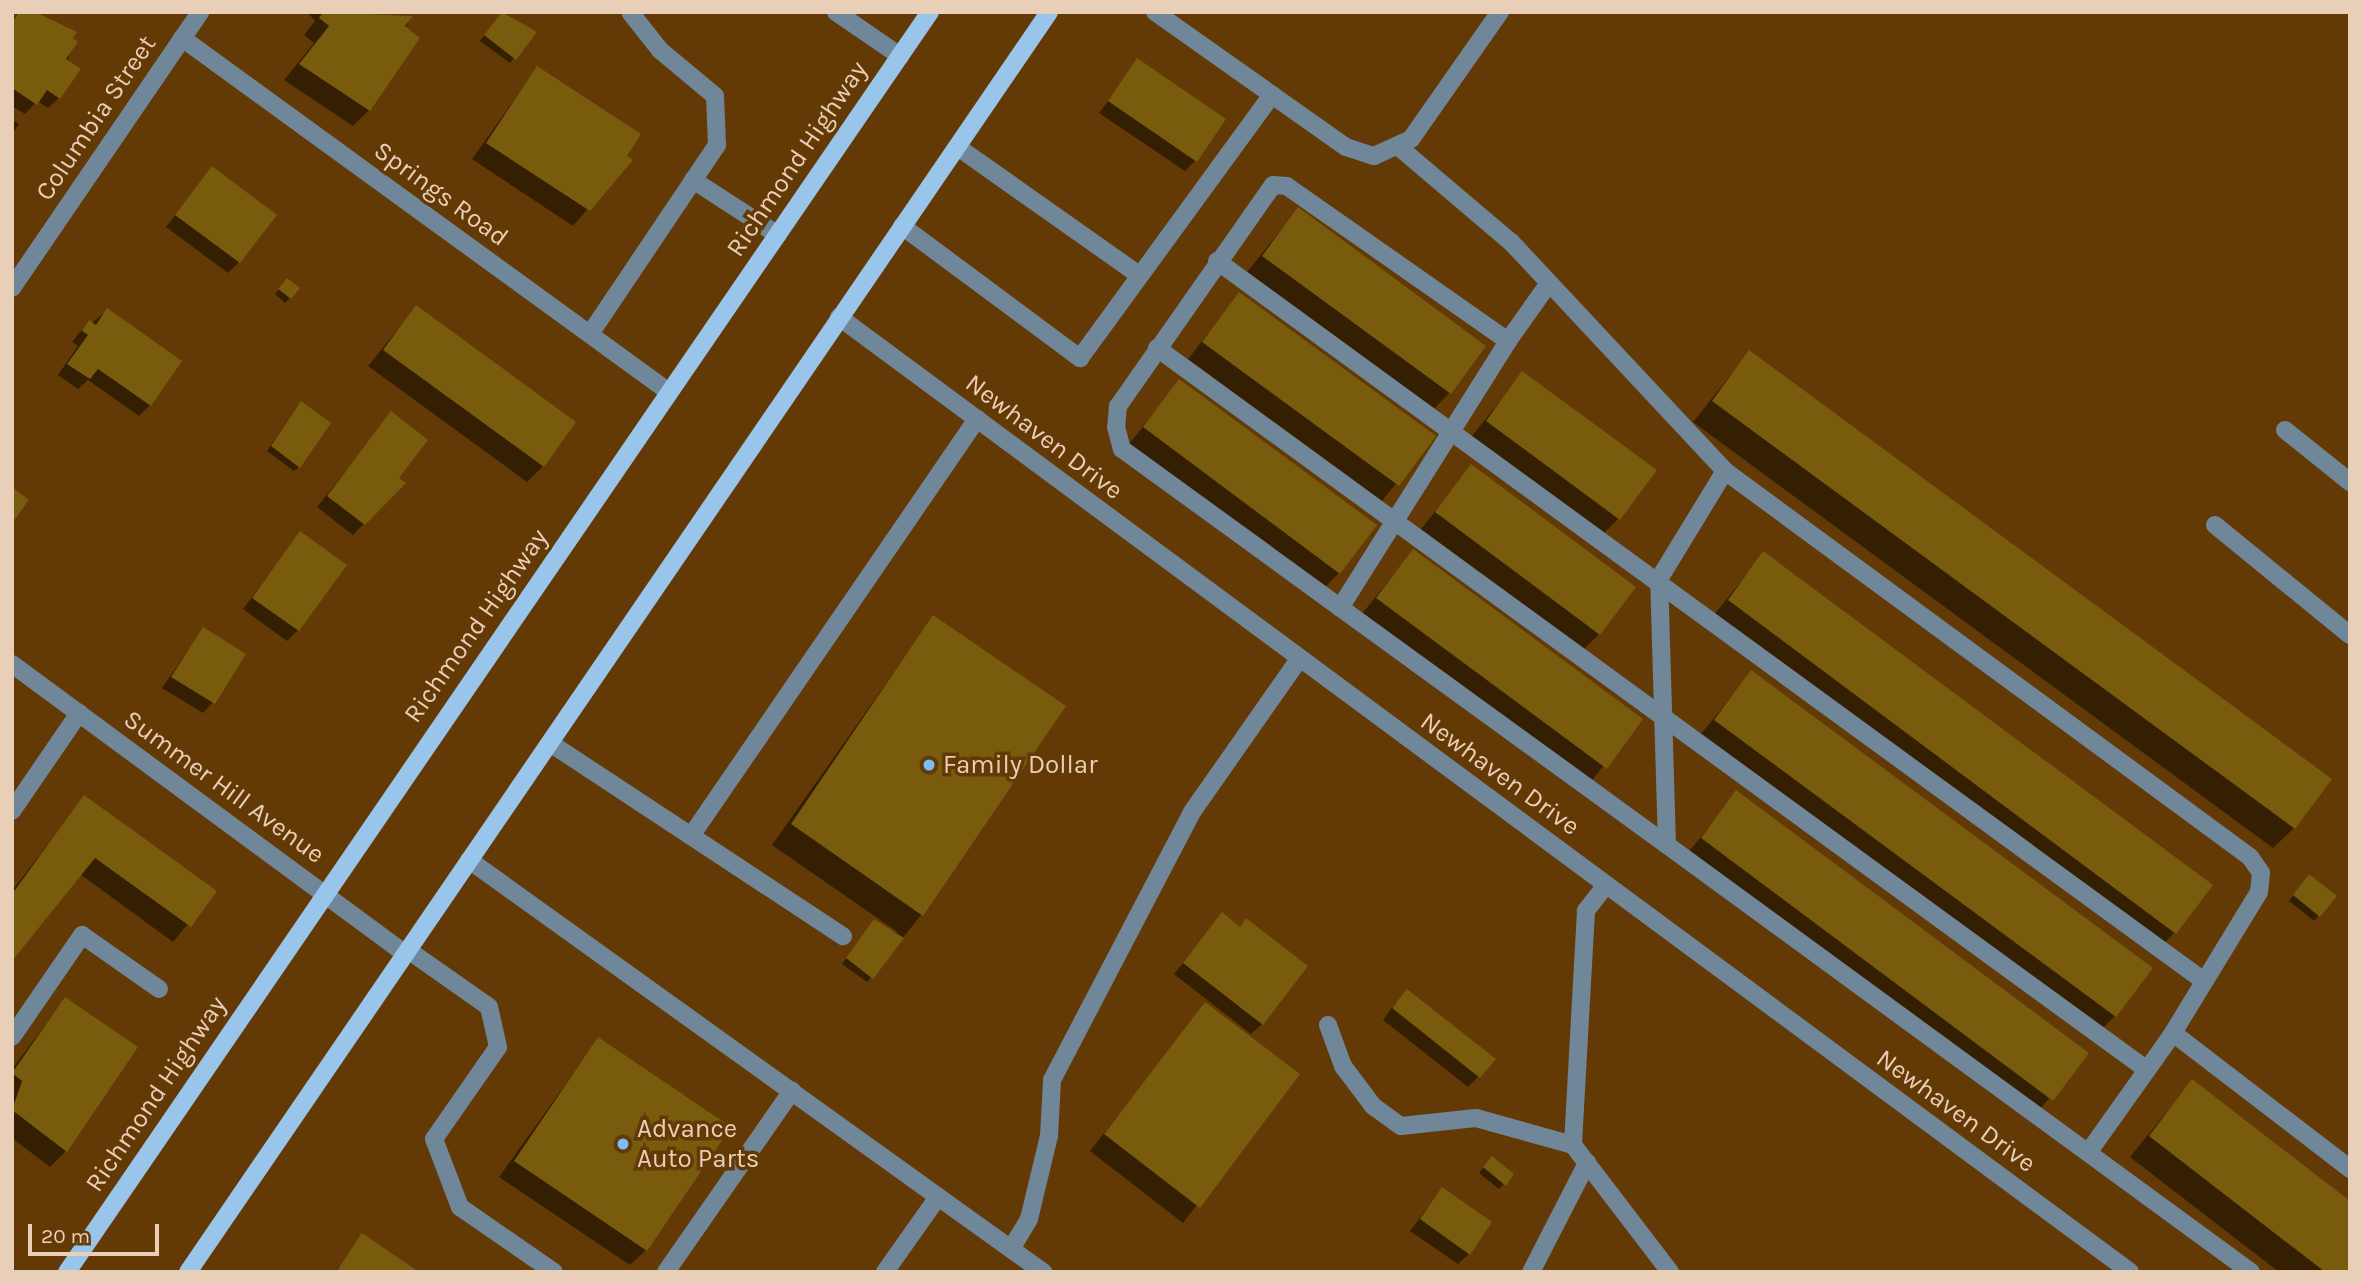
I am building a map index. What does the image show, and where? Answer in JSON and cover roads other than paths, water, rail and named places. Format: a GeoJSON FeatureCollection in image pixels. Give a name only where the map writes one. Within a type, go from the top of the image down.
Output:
{"type":"FeatureCollection","features":[{"type":"Feature","properties":{"kind":"main road","name":"Richmond Highway"},"geometry":{"type":"LineString","coordinates":[[67,1272],[324,893],[930,12]]}},
{"type":"Feature","properties":{"kind":"main road"},"geometry":{"type":"LineString","coordinates":[[188,1272],[839,317],[959,148],[1049,12]]}},
{"type":"Feature","properties":{"kind":"street","name":"Columbia Street"},"geometry":{"type":"LineString","coordinates":[[12,288],[200,12]]}},
{"type":"Feature","properties":{"kind":"street"},"geometry":{"type":"LineString","coordinates":[[590,334],[716,145],[715,96],[660,50],[630,12]]}},
{"type":"Feature","properties":{"kind":"street"},"geometry":{"type":"LineString","coordinates":[[836,12],[900,57]]}},
{"type":"Feature","properties":{"kind":"street"},"geometry":{"type":"LineString","coordinates":[[1155,12],[1346,148],[1374,156],[1400,148],[1500,12]]}},
{"type":"Feature","properties":{"kind":"street","name":"Springs Road"},"geometry":{"type":"LineString","coordinates":[[182,38],[669,392]]}},
{"type":"Feature","properties":{"kind":"street"},"geometry":{"type":"LineString","coordinates":[[902,226],[1080,358],[1272,95]]}},
{"type":"Feature","properties":{"kind":"street"},"geometry":{"type":"LineString","coordinates":[[959,148],[1139,275]]}},
{"type":"Feature","properties":{"kind":"street"},"geometry":{"type":"LineString","coordinates":[[1400,148],[1549,283],[1725,471],[2250,857],[2261,873],[2259,892],[2173,1032],[2090,1150]]}},
{"type":"Feature","properties":{"kind":"street"},"geometry":{"type":"LineString","coordinates":[[693,180],[778,235]]}},
{"type":"Feature","properties":{"kind":"street"},"geometry":{"type":"LineString","coordinates":[[1508,341],[1287,186],[1273,185],[1261,196],[1118,406],[1122,449],[2090,1150],[2251,1272]]}},
{"type":"Feature","properties":{"kind":"street"},"geometry":{"type":"LineString","coordinates":[[1217,261],[1453,428],[2204,981]]}},
{"type":"Feature","properties":{"kind":"street"},"geometry":{"type":"LineString","coordinates":[[1340,608],[1508,341],[1549,283]]}},
{"type":"Feature","properties":{"kind":"street","name":"Newhaven Drive"},"geometry":{"type":"LineString","coordinates":[[839,317],[2130,1272]]}},
{"type":"Feature","properties":{"kind":"street"},"geometry":{"type":"LineString","coordinates":[[1157,348],[1398,517],[2147,1070]]}},
{"type":"Feature","properties":{"kind":"street"},"geometry":{"type":"LineString","coordinates":[[691,836],[977,419]]}},
{"type":"Feature","properties":{"kind":"street"},"geometry":{"type":"LineString","coordinates":[[2285,430],[2350,482]]}},
{"type":"Feature","properties":{"kind":"street"},"geometry":{"type":"LineString","coordinates":[[1667,845],[1659,579],[1725,471]]}},
{"type":"Feature","properties":{"kind":"street"},"geometry":{"type":"LineString","coordinates":[[2215,525],[2350,635]]}},
{"type":"Feature","properties":{"kind":"street"},"geometry":{"type":"LineString","coordinates":[[1011,1249],[1029,1219],[1044,1160],[1052,1080],[1192,812],[1300,658]]}},
{"type":"Feature","properties":{"kind":"street","name":"Summer Hill Avenue"},"geometry":{"type":"LineString","coordinates":[[12,664],[324,893],[489,1007],[498,1047],[434,1139],[460,1207],[554,1272]]}},
{"type":"Feature","properties":{"kind":"street"},"geometry":{"type":"LineString","coordinates":[[12,811],[79,713]]}},
{"type":"Feature","properties":{"kind":"street"},"geometry":{"type":"LineString","coordinates":[[550,743],[843,936]]}},
{"type":"Feature","properties":{"kind":"street"},"geometry":{"type":"LineString","coordinates":[[470,860],[1043,1272]]}},
{"type":"Feature","properties":{"kind":"street"},"geometry":{"type":"LineString","coordinates":[[1573,1145],[1586,911],[1606,884]]}},
{"type":"Feature","properties":{"kind":"street"},"geometry":{"type":"LineString","coordinates":[[12,1037],[82,935],[159,989]]}},
{"type":"Feature","properties":{"kind":"street"},"geometry":{"type":"LineString","coordinates":[[1328,1025],[1343,1066],[1373,1106],[1401,1126],[1476,1118],[1573,1145],[1670,1272]]}},
{"type":"Feature","properties":{"kind":"street"},"geometry":{"type":"LineString","coordinates":[[2173,1032],[2350,1169]]}},
{"type":"Feature","properties":{"kind":"street"},"geometry":{"type":"LineString","coordinates":[[666,1272],[792,1091]]}},
{"type":"Feature","properties":{"kind":"street"},"geometry":{"type":"LineString","coordinates":[[1531,1272],[1587,1163]]}},
{"type":"Feature","properties":{"kind":"street"},"geometry":{"type":"LineString","coordinates":[[885,1272],[938,1197]]}},
{"type":"Feature","properties":{"kind":"place","name":"Family Dollar"},"geometry":{"type":"Point","coordinates":[929,765]}},
{"type":"Feature","properties":{"kind":"place","name":"Advance Auto Parts"},"geometry":{"type":"Point","coordinates":[623,1144]}}]}
